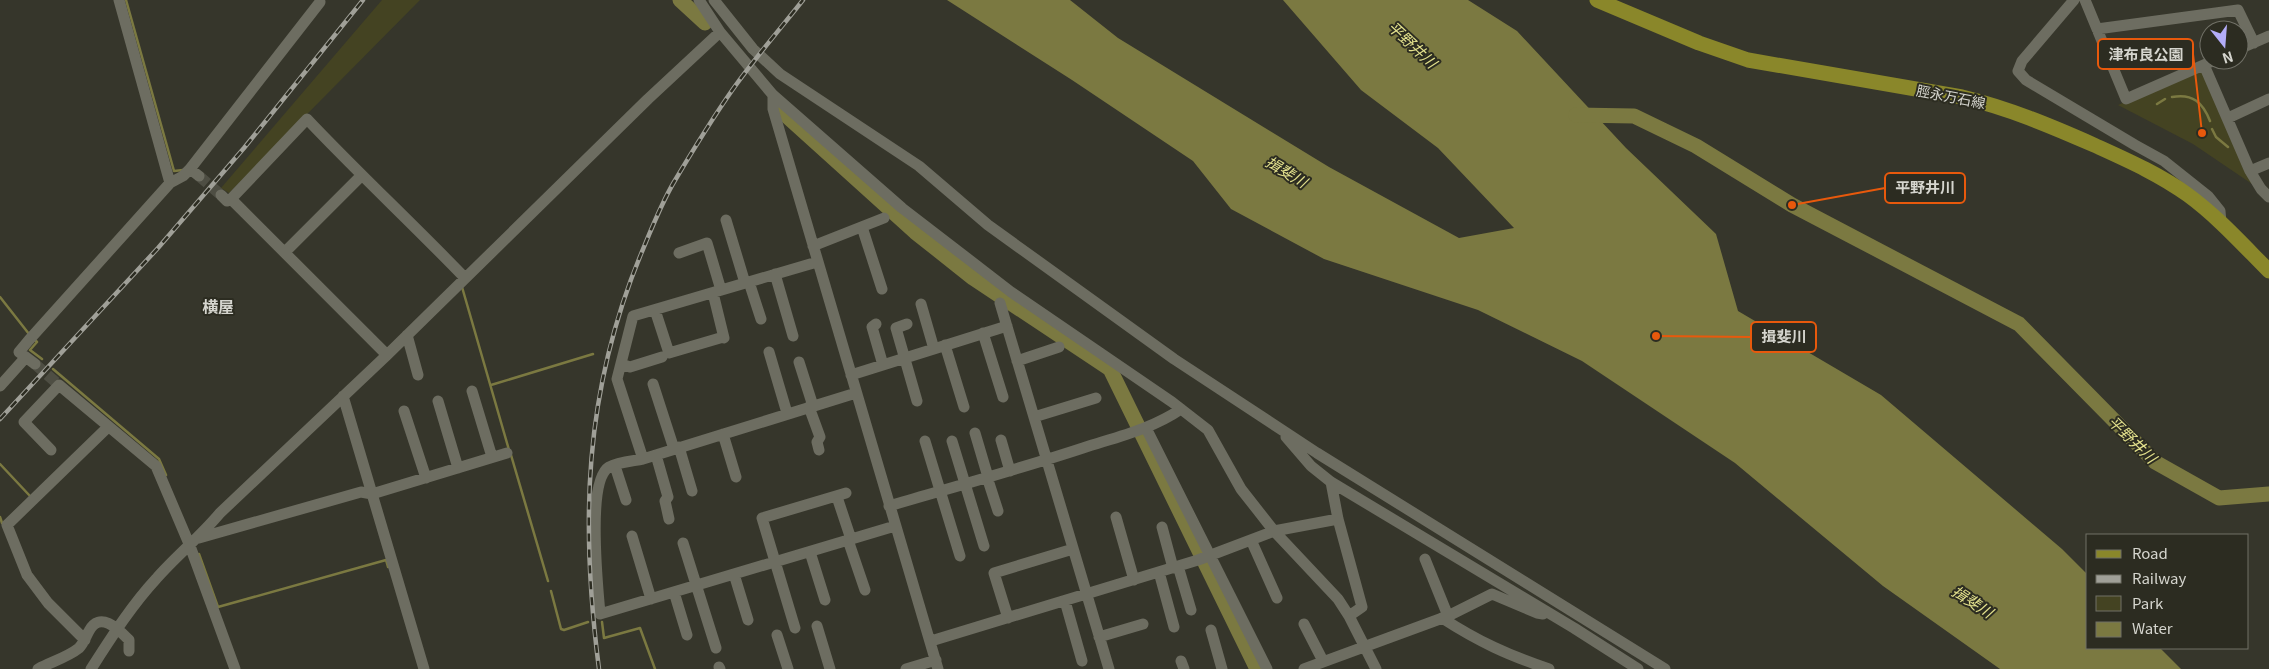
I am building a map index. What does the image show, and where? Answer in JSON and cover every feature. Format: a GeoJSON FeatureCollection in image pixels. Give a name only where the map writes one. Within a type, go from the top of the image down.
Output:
{"type":"FeatureCollection","features":[{"type":"Feature","properties":{"kind":"main road","name":"脛永万石線"},"geometry":{"type":"LineString","coordinates":[[1597,0],[1699,43],[1748,60],[1962,97],[1996,105],[2052,127],[2151,171],[2189,196],[2221,223],[2269,270]]}},
{"type":"Feature","properties":{"kind":"street"},"geometry":{"type":"LineString","coordinates":[[119,0],[170,183]]}},
{"type":"Feature","properties":{"kind":"street"},"geometry":{"type":"LineString","coordinates":[[699,0],[720,32],[773,95],[902,208],[1011,292],[1181,409],[1208,430],[1241,489],[1274,531],[1327,587],[1349,616],[1376,669]]}},
{"type":"Feature","properties":{"kind":"street"},"geometry":{"type":"LineString","coordinates":[[714,0],[753,49],[780,74],[919,166],[988,225],[1174,359],[1276,426],[1665,669]]}},
{"type":"Feature","properties":{"kind":"street"},"geometry":{"type":"LineString","coordinates":[[2074,0],[2022,61],[2018,71],[2026,80],[2164,161],[2208,196],[2220,212],[2221,223]]}},
{"type":"Feature","properties":{"kind":"street"},"geometry":{"type":"LineString","coordinates":[[2085,0],[2126,99],[2199,67]]}},
{"type":"Feature","properties":{"kind":"street"},"geometry":{"type":"LineString","coordinates":[[0,386],[30,360],[19,352],[29,340],[170,183],[194,173],[320,2]]}},
{"type":"Feature","properties":{"kind":"street"},"geometry":{"type":"LineString","coordinates":[[2097,28],[2238,10],[2254,43]]}},
{"type":"Feature","properties":{"kind":"street"},"geometry":{"type":"LineString","coordinates":[[91,669],[117,628],[156,579],[194,542],[220,513],[387,355],[648,99],[720,32]]}},
{"type":"Feature","properties":{"kind":"street"},"geometry":{"type":"LineString","coordinates":[[2249,45],[2269,36]]}},
{"type":"Feature","properties":{"kind":"street"},"geometry":{"type":"LineString","coordinates":[[2213,70],[2228,118],[2250,171],[2269,196]]}},
{"type":"Feature","properties":{"kind":"street"},"geometry":{"type":"LineString","coordinates":[[773,95],[772,109],[894,526],[937,665],[906,669]]}},
{"type":"Feature","properties":{"kind":"street"},"geometry":{"type":"LineString","coordinates":[[2228,118],[2269,99]]}},
{"type":"Feature","properties":{"kind":"street"},"geometry":{"type":"LineString","coordinates":[[387,355],[285,252],[226,197],[307,119],[361,176],[465,278]]}},
{"type":"Feature","properties":{"kind":"street"},"geometry":{"type":"LineString","coordinates":[[2250,171],[2269,163]]}},
{"type":"Feature","properties":{"kind":"street"},"geometry":{"type":"LineString","coordinates":[[285,252],[361,176]]}},
{"type":"Feature","properties":{"kind":"street"},"geometry":{"type":"LineString","coordinates":[[813,246],[884,218]]}},
{"type":"Feature","properties":{"kind":"street"},"geometry":{"type":"LineString","coordinates":[[726,220],[761,319]]}},
{"type":"Feature","properties":{"kind":"street"},"geometry":{"type":"LineString","coordinates":[[862,227],[882,289]]}},
{"type":"Feature","properties":{"kind":"street"},"geometry":{"type":"LineString","coordinates":[[655,310],[669,353],[722,338],[717,291],[707,243],[679,253]]}},
{"type":"Feature","properties":{"kind":"street"},"geometry":{"type":"LineString","coordinates":[[643,459],[617,380],[633,316],[817,262]]}},
{"type":"Feature","properties":{"kind":"street"},"geometry":{"type":"LineString","coordinates":[[775,274],[793,336]]}},
{"type":"Feature","properties":{"kind":"street"},"geometry":{"type":"LineString","coordinates":[[1000,303],[1109,669]]}},
{"type":"Feature","properties":{"kind":"street"},"geometry":{"type":"LineString","coordinates":[[921,304],[964,407]]}},
{"type":"Feature","properties":{"kind":"street"},"geometry":{"type":"LineString","coordinates":[[876,324],[872,327],[883,365]]}},
{"type":"Feature","properties":{"kind":"street"},"geometry":{"type":"LineString","coordinates":[[907,324],[896,328],[900,360],[914,402]]}},
{"type":"Feature","properties":{"kind":"street"},"geometry":{"type":"LineString","coordinates":[[851,375],[1006,326]]}},
{"type":"Feature","properties":{"kind":"street"},"geometry":{"type":"LineString","coordinates":[[983,333],[1003,396]]}},
{"type":"Feature","properties":{"kind":"street"},"geometry":{"type":"LineString","coordinates":[[407,335],[418,375]]}},
{"type":"Feature","properties":{"kind":"street"},"geometry":{"type":"LineString","coordinates":[[1017,361],[1059,347]]}},
{"type":"Feature","properties":{"kind":"street"},"geometry":{"type":"LineString","coordinates":[[769,352],[788,413]]}},
{"type":"Feature","properties":{"kind":"street"},"geometry":{"type":"LineString","coordinates":[[621,364],[630,367],[662,357]]}},
{"type":"Feature","properties":{"kind":"street"},"geometry":{"type":"LineString","coordinates":[[799,362],[820,438],[817,442],[819,450]]}},
{"type":"Feature","properties":{"kind":"street"},"geometry":{"type":"LineString","coordinates":[[652,384],[692,491]]}},
{"type":"Feature","properties":{"kind":"street"},"geometry":{"type":"LineString","coordinates":[[51,450],[24,422],[59,385],[108,428],[156,466],[194,542],[235,669]]}},
{"type":"Feature","properties":{"kind":"street"},"geometry":{"type":"LineString","coordinates":[[472,392],[492,457]]}},
{"type":"Feature","properties":{"kind":"street"},"geometry":{"type":"LineString","coordinates":[[856,393],[643,459],[609,467],[601,476],[596,494],[596,563],[600,614],[894,526]]}},
{"type":"Feature","properties":{"kind":"street"},"geometry":{"type":"LineString","coordinates":[[343,396],[424,669]]}},
{"type":"Feature","properties":{"kind":"street"},"geometry":{"type":"LineString","coordinates":[[1034,417],[1096,398]]}},
{"type":"Feature","properties":{"kind":"street"},"geometry":{"type":"LineString","coordinates":[[438,401],[458,468]]}},
{"type":"Feature","properties":{"kind":"street"},"geometry":{"type":"LineString","coordinates":[[889,506],[1047,460],[1146,428],[1164,420],[1181,409]]}},
{"type":"Feature","properties":{"kind":"street"},"geometry":{"type":"LineString","coordinates":[[404,411],[426,478]]}},
{"type":"Feature","properties":{"kind":"street"},"geometry":{"type":"LineString","coordinates":[[1276,426],[1311,466],[1331,482],[1633,666]]}},
{"type":"Feature","properties":{"kind":"street"},"geometry":{"type":"LineString","coordinates":[[85,640],[48,603],[27,575],[7,525],[108,428]]}},
{"type":"Feature","properties":{"kind":"street"},"geometry":{"type":"LineString","coordinates":[[1146,428],[1267,669]]}},
{"type":"Feature","properties":{"kind":"street"},"geometry":{"type":"LineString","coordinates":[[975,433],[998,511]]}},
{"type":"Feature","properties":{"kind":"street"},"geometry":{"type":"LineString","coordinates":[[723,434],[736,476]]}},
{"type":"Feature","properties":{"kind":"street"},"geometry":{"type":"LineString","coordinates":[[1001,440],[1010,471]]}},
{"type":"Feature","properties":{"kind":"street"},"geometry":{"type":"LineString","coordinates":[[925,441],[960,556]]}},
{"type":"Feature","properties":{"kind":"street"},"geometry":{"type":"LineString","coordinates":[[952,441],[984,546]]}},
{"type":"Feature","properties":{"kind":"street"},"geometry":{"type":"LineString","coordinates":[[194,542],[361,492],[372,494],[507,453]]}},
{"type":"Feature","properties":{"kind":"street"},"geometry":{"type":"LineString","coordinates":[[656,454],[668,497],[665,502],[669,519]]}},
{"type":"Feature","properties":{"kind":"street"},"geometry":{"type":"LineString","coordinates":[[615,466],[626,500]]}},
{"type":"Feature","properties":{"kind":"street"},"geometry":{"type":"LineString","coordinates":[[1331,482],[1338,519],[1362,606],[1349,616]]}},
{"type":"Feature","properties":{"kind":"street"},"geometry":{"type":"LineString","coordinates":[[795,628],[762,518],[841,495],[849,539],[865,590]]}},
{"type":"Feature","properties":{"kind":"street"},"geometry":{"type":"LineString","coordinates":[[1116,517],[1134,580]]}},
{"type":"Feature","properties":{"kind":"street"},"geometry":{"type":"LineString","coordinates":[[931,641],[1176,567],[1274,531],[1338,519]]}},
{"type":"Feature","properties":{"kind":"street"},"geometry":{"type":"LineString","coordinates":[[1162,527],[1191,610]]}},
{"type":"Feature","properties":{"kind":"street"},"geometry":{"type":"LineString","coordinates":[[632,536],[651,599]]}},
{"type":"Feature","properties":{"kind":"street"},"geometry":{"type":"LineString","coordinates":[[1251,540],[1277,598]]}},
{"type":"Feature","properties":{"kind":"street"},"geometry":{"type":"LineString","coordinates":[[683,543],[716,648]]}},
{"type":"Feature","properties":{"kind":"street"},"geometry":{"type":"LineString","coordinates":[[1008,618],[994,574],[1073,549]]}},
{"type":"Feature","properties":{"kind":"street"},"geometry":{"type":"LineString","coordinates":[[810,552],[825,600]]}},
{"type":"Feature","properties":{"kind":"street"},"geometry":{"type":"LineString","coordinates":[[1425,559],[1445,617],[1472,638],[1504,654],[1549,669]]}},
{"type":"Feature","properties":{"kind":"street"},"geometry":{"type":"LineString","coordinates":[[1159,572],[1174,626]]}},
{"type":"Feature","properties":{"kind":"street"},"geometry":{"type":"LineString","coordinates":[[738,573],[751,618]]}},
{"type":"Feature","properties":{"kind":"street"},"geometry":{"type":"LineString","coordinates":[[671,593],[684,635]]}},
{"type":"Feature","properties":{"kind":"street"},"geometry":{"type":"LineString","coordinates":[[1304,669],[1364,645],[1445,617],[1492,594],[1537,613],[1552,615]]}},
{"type":"Feature","properties":{"kind":"street"},"geometry":{"type":"LineString","coordinates":[[1066,601],[1082,661]]}},
{"type":"Feature","properties":{"kind":"street"},"geometry":{"type":"LineString","coordinates":[[38,669],[80,647],[92,626],[99,622],[106,622],[117,628],[129,640],[129,651]]}},
{"type":"Feature","properties":{"kind":"street"},"geometry":{"type":"LineString","coordinates":[[1099,637],[1143,624]]}},
{"type":"Feature","properties":{"kind":"street"},"geometry":{"type":"LineString","coordinates":[[1304,624],[1323,661]]}},
{"type":"Feature","properties":{"kind":"street"},"geometry":{"type":"LineString","coordinates":[[1593,624],[1633,666]]}},
{"type":"Feature","properties":{"kind":"street"},"geometry":{"type":"LineString","coordinates":[[817,626],[830,669]]}},
{"type":"Feature","properties":{"kind":"street"},"geometry":{"type":"LineString","coordinates":[[1211,630],[1222,669]]}},
{"type":"Feature","properties":{"kind":"street"},"geometry":{"type":"LineString","coordinates":[[777,635],[788,669]]}},
{"type":"Feature","properties":{"kind":"green space"},"geometry":{"type":"Polygon","coordinates":[[[382,0],[420,0],[229,193],[221,188],[382,0]]]}},
{"type":"Feature","properties":{"kind":"green space"},"geometry":{"type":"Polygon","coordinates":[[[2203,70],[2255,186],[2193,144],[2118,105],[2203,70]]]}},
{"type":"Feature","properties":{"kind":"water","name":"揖斐川"},"geometry":{"type":"Polygon","coordinates":[[[947,0],[1070,0],[1118,38],[1329,167],[1459,238],[1514,228],[1438,148],[1361,90],[1283,0],[1468,0],[1517,31],[1626,148],[1716,234],[1738,311],[1881,395],[2062,549],[2086,573],[2086,649],[2161,649],[2181,669],[2000,669],[1883,586],[1735,463],[1582,361],[1478,310],[1324,259],[1231,209],[1193,161],[1072,80],[947,0]]]}},
{"type":"Feature","properties":{"kind":"waterway"},"geometry":{"type":"LineString","coordinates":[[126,0],[174,171],[183,170]]}},
{"type":"Feature","properties":{"kind":"waterway"},"geometry":{"type":"LineString","coordinates":[[680,0],[705,23]]}},
{"type":"Feature","properties":{"kind":"waterway"},"geometry":{"type":"LineString","coordinates":[[2172,97],[2186,97],[2196,101],[2204,109],[2210,121]]}},
{"type":"Feature","properties":{"kind":"waterway"},"geometry":{"type":"LineString","coordinates":[[2157,104],[2165,99]]}},
{"type":"Feature","properties":{"kind":"waterway"},"geometry":{"type":"LineString","coordinates":[[781,111],[915,232],[973,278],[1110,369],[1257,669]]}},
{"type":"Feature","properties":{"kind":"waterway","name":"平野井川"},"geometry":{"type":"LineString","coordinates":[[1576,115],[1634,116],[1696,146],[1792,205],[2019,324],[2155,462],[2219,498],[2269,494]]}},
{"type":"Feature","properties":{"kind":"waterway"},"geometry":{"type":"LineString","coordinates":[[2212,129],[2216,137],[2228,147]]}},
{"type":"Feature","properties":{"kind":"waterway"},"geometry":{"type":"LineString","coordinates":[[462,287],[509,450]]}},
{"type":"Feature","properties":{"kind":"waterway"},"geometry":{"type":"LineString","coordinates":[[0,297],[29,334]]}},
{"type":"Feature","properties":{"kind":"waterway"},"geometry":{"type":"LineString","coordinates":[[35,340],[37,342],[30,350],[42,359]]}},
{"type":"Feature","properties":{"kind":"waterway"},"geometry":{"type":"LineString","coordinates":[[491,385],[593,354]]}},
{"type":"Feature","properties":{"kind":"waterway"},"geometry":{"type":"LineString","coordinates":[[53,369],[159,459],[166,475]]}},
{"type":"Feature","properties":{"kind":"waterway"},"geometry":{"type":"LineString","coordinates":[[511,455],[548,581]]}},
{"type":"Feature","properties":{"kind":"waterway"},"geometry":{"type":"LineString","coordinates":[[0,464],[30,496]]}},
{"type":"Feature","properties":{"kind":"waterway"},"geometry":{"type":"LineString","coordinates":[[0,517],[2,523]]}},
{"type":"Feature","properties":{"kind":"waterway"},"geometry":{"type":"LineString","coordinates":[[199,554],[218,607],[386,560],[388,567]]}},
{"type":"Feature","properties":{"kind":"waterway"},"geometry":{"type":"LineString","coordinates":[[551,591],[561,629],[564,630],[588,622]]}},
{"type":"Feature","properties":{"kind":"waterway"},"geometry":{"type":"LineString","coordinates":[[602,622],[604,638],[640,628],[655,669]]}},
{"type":"Feature","properties":{"kind":"tunnel"},"geometry":{"type":"LineString","coordinates":[[199,176],[221,195]]}},
{"type":"Feature","properties":{"kind":"tunnel"},"geometry":{"type":"LineString","coordinates":[[35,364],[59,385]]}},
{"type":"Feature","properties":{"kind":"railway"},"geometry":{"type":"LineString","coordinates":[[0,419],[158,248],[244,148],[363,0]]}},
{"type":"Feature","properties":{"kind":"railway"},"geometry":{"type":"LineString","coordinates":[[599,669],[590,562],[589,509],[592,458],[598,407],[608,356],[622,305],[652,226],[674,182],[733,89],[803,0]]}},
{"type":"Feature","properties":{"kind":"place","name":"津布良公園"},"geometry":{"type":"Point","coordinates":[2202,133]}},
{"type":"Feature","properties":{"kind":"place","name":"平野井川"},"geometry":{"type":"Point","coordinates":[1792,205]}},
{"type":"Feature","properties":{"kind":"place","name":"揖斐川"},"geometry":{"type":"Point","coordinates":[1656,336]}},
{"type":"Feature","properties":{"kind":"district","name":"横屋"},"geometry":{"type":"Point","coordinates":[218,306]}}]}
